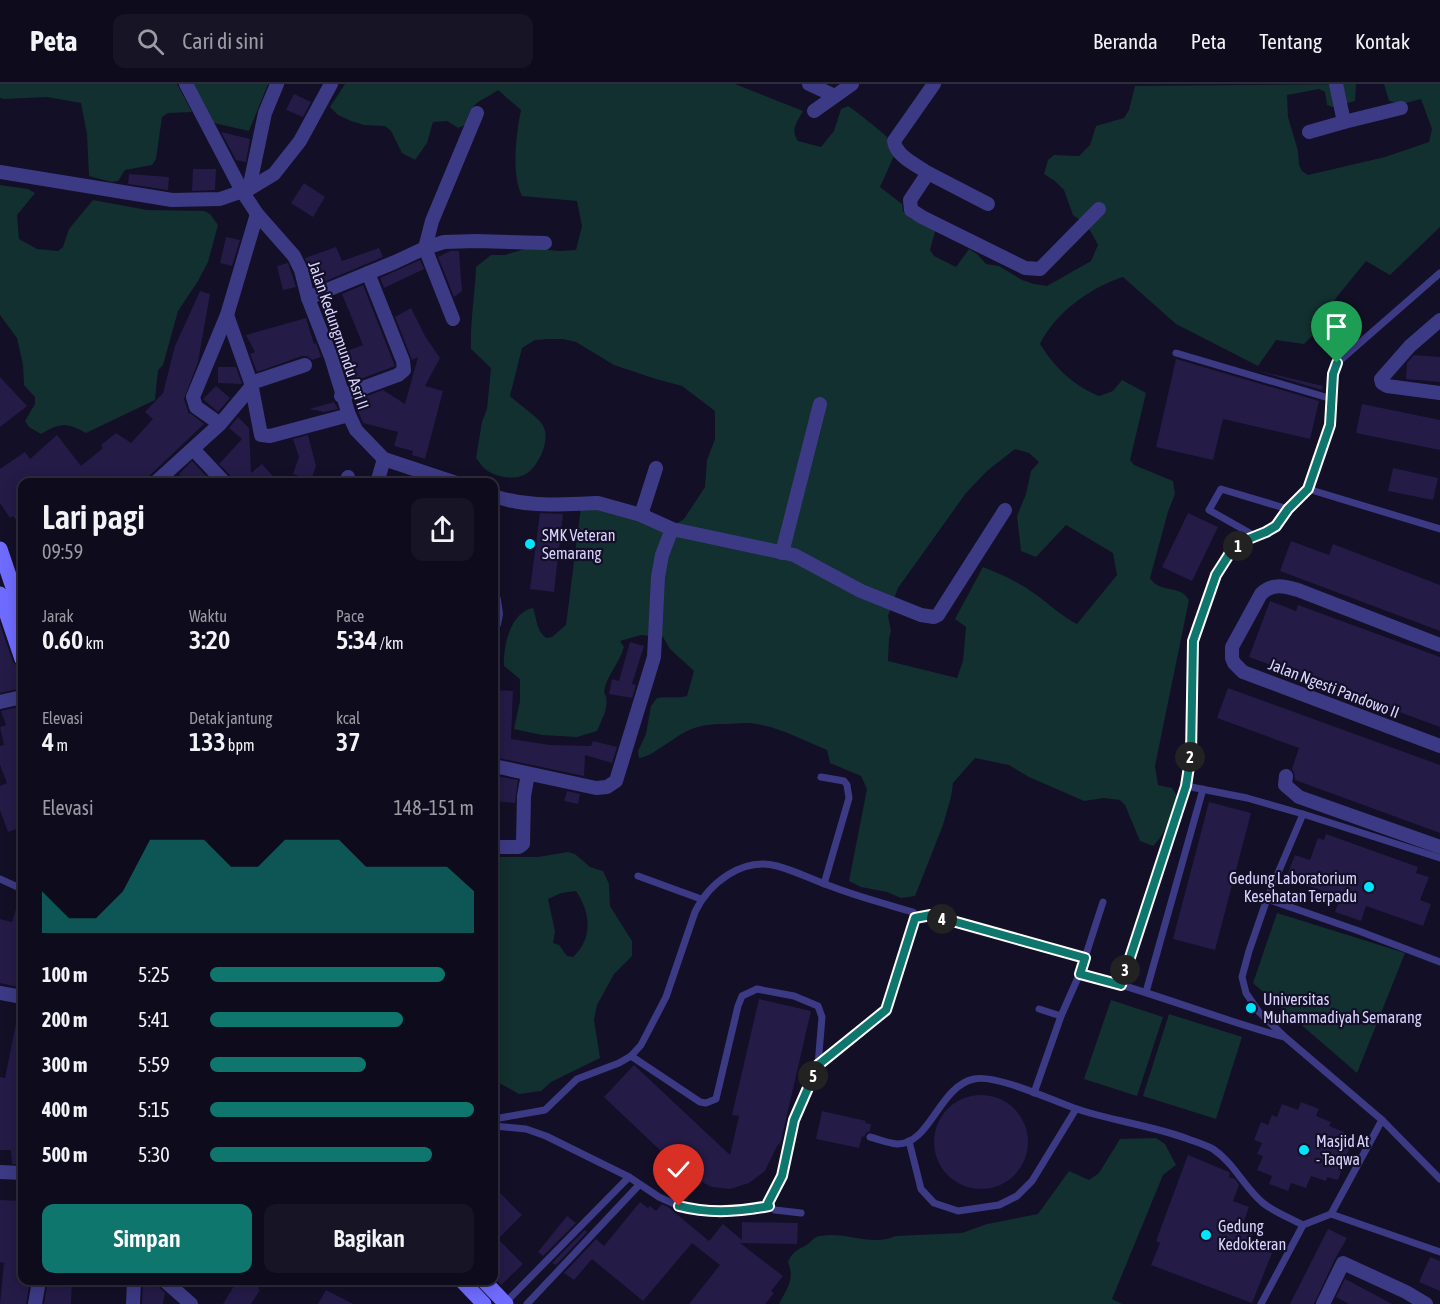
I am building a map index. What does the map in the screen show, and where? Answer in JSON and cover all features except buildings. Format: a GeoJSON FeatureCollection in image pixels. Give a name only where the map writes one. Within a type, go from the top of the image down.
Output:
{"type":"FeatureCollection","features":[{"type":"Feature","properties":{"kind":"main road"},"geometry":{"type":"LineString","coordinates":[[0,549],[18,603]]}},
{"type":"Feature","properties":{"kind":"main road"},"geometry":{"type":"LineString","coordinates":[[12,587],[18,630]]}},
{"type":"Feature","properties":{"kind":"main road"},"geometry":{"type":"LineString","coordinates":[[466,1285],[484,1304]]}},
{"type":"Feature","properties":{"kind":"main road"},"geometry":{"type":"LineString","coordinates":[[488,1285],[506,1304]]}},
{"type":"Feature","properties":{"kind":"street","name":"Jalan Kedungmundu Asri II"},"geometry":{"type":"LineString","coordinates":[[186,84],[246,190],[257,214],[294,256],[301,270],[308,298],[331,357],[341,396],[349,415],[356,430],[384,459]]}},
{"type":"Feature","properties":{"kind":"street"},"geometry":{"type":"LineString","coordinates":[[246,190],[265,113],[277,84]]}},
{"type":"Feature","properties":{"kind":"street"},"geometry":{"type":"LineString","coordinates":[[0,172],[172,200],[220,199],[246,190],[274,174],[300,141],[331,84]]}},
{"type":"Feature","properties":{"kind":"street"},"geometry":{"type":"LineString","coordinates":[[809,84],[835,96]]}},
{"type":"Feature","properties":{"kind":"street"},"geometry":{"type":"LineString","coordinates":[[814,111],[852,84]]}},
{"type":"Feature","properties":{"kind":"street"},"geometry":{"type":"LineString","coordinates":[[934,84],[894,141],[895,148],[928,172],[988,204]]}},
{"type":"Feature","properties":{"kind":"street"},"geometry":{"type":"LineString","coordinates":[[1336,84],[1344,122]]}},
{"type":"Feature","properties":{"kind":"street"},"geometry":{"type":"LineString","coordinates":[[1309,132],[1401,108]]}},
{"type":"Feature","properties":{"kind":"street"},"geometry":{"type":"LineString","coordinates":[[453,319],[425,248],[432,221],[477,113]]}},
{"type":"Feature","properties":{"kind":"street"},"geometry":{"type":"LineString","coordinates":[[928,172],[910,200],[911,210],[1025,268],[1040,269],[1099,210]]}},
{"type":"Feature","properties":{"kind":"street"},"geometry":{"type":"LineString","coordinates":[[220,424],[196,407],[193,397],[227,315],[257,214]]}},
{"type":"Feature","properties":{"kind":"street"},"geometry":{"type":"LineString","coordinates":[[308,298],[444,242],[476,240],[545,243]]}},
{"type":"Feature","properties":{"kind":"street"},"geometry":{"type":"LineString","coordinates":[[341,396],[398,375],[404,370],[403,361],[368,273]]}},
{"type":"Feature","properties":{"kind":"street"},"geometry":{"type":"LineString","coordinates":[[227,315],[251,385],[260,433],[263,436],[349,415]]}},
{"type":"Feature","properties":{"kind":"street"},"geometry":{"type":"LineString","coordinates":[[1440,320],[1410,346],[1382,377],[1382,383],[1386,386],[1440,393]]}},
{"type":"Feature","properties":{"kind":"street"},"geometry":{"type":"LineString","coordinates":[[160,478],[220,424],[251,385],[305,365]]}},
{"type":"Feature","properties":{"kind":"street"},"geometry":{"type":"LineString","coordinates":[[782,553],[820,404]]}},
{"type":"Feature","properties":{"kind":"street"},"geometry":{"type":"LineString","coordinates":[[193,448],[220,478]]}},
{"type":"Feature","properties":{"kind":"street"},"geometry":{"type":"LineString","coordinates":[[378,478],[384,459],[441,478]]}},
{"type":"Feature","properties":{"kind":"street"},"geometry":{"type":"LineString","coordinates":[[641,515],[657,468]]}},
{"type":"Feature","properties":{"kind":"street"},"geometry":{"type":"LineString","coordinates":[[498,497],[511,502],[536,505],[598,503],[641,515],[672,529],[782,553],[807,561],[861,591],[921,615],[934,617],[938,615],[1005,510]]}},
{"type":"Feature","properties":{"kind":"street"},"geometry":{"type":"LineString","coordinates":[[498,767],[596,788],[613,785],[616,781],[654,657],[658,577],[662,555],[672,529]]}},
{"type":"Feature","properties":{"kind":"street","name":"Jalan Ngesti Pandowo II"},"geometry":{"type":"LineString","coordinates":[[1440,645],[1280,585],[1266,589],[1261,594],[1232,647],[1234,663],[1243,672],[1440,746]]}},
{"type":"Feature","properties":{"kind":"street"},"geometry":{"type":"LineString","coordinates":[[0,702],[18,698]]}},
{"type":"Feature","properties":{"kind":"street"},"geometry":{"type":"LineString","coordinates":[[498,847],[519,847],[523,844],[523,804],[528,774]]}},
{"type":"Feature","properties":{"kind":"street"},"geometry":{"type":"LineString","coordinates":[[1286,776],[1285,785],[1299,797],[1440,847]]}},
{"type":"Feature","properties":{"kind":"street"},"geometry":{"type":"LineString","coordinates":[[0,993],[18,996]]}},
{"type":"Feature","properties":{"kind":"street"},"geometry":{"type":"LineString","coordinates":[[0,1172],[18,1173]]}},
{"type":"Feature","properties":{"kind":"street"},"geometry":{"type":"LineString","coordinates":[[1323,1304],[1343,1263],[1406,1292],[1425,1304]]}},
{"type":"Feature","properties":{"kind":"street"},"geometry":{"type":"LineString","coordinates":[[35,1304],[38,1285]]}},
{"type":"Feature","properties":{"kind":"street"},"geometry":{"type":"LineString","coordinates":[[133,1304],[134,1285]]}},
{"type":"Feature","properties":{"kind":"street"},"geometry":{"type":"LineString","coordinates":[[170,1285],[191,1304]]}},
{"type":"Feature","properties":{"kind":"lane"},"geometry":{"type":"LineString","coordinates":[[1121,985],[1186,786],[1191,754],[1193,641],[1216,575],[1230,553],[1241,542],[1276,526],[1288,509],[1308,489],[1330,425],[1333,374],[1337,363],[1440,273]]}},
{"type":"Feature","properties":{"kind":"lane"},"geometry":{"type":"LineString","coordinates":[[1176,353],[1332,399]]}},
{"type":"Feature","properties":{"kind":"lane"},"geometry":{"type":"LineString","coordinates":[[1255,536],[1209,510],[1221,489],[1288,509]]}},
{"type":"Feature","properties":{"kind":"lane"},"geometry":{"type":"LineString","coordinates":[[1308,489],[1440,529]]}},
{"type":"Feature","properties":{"kind":"lane"},"geometry":{"type":"LineString","coordinates":[[821,777],[844,781],[849,798],[824,884]]}},
{"type":"Feature","properties":{"kind":"lane"},"geometry":{"type":"LineString","coordinates":[[1186,786],[1247,798],[1440,858]]}},
{"type":"Feature","properties":{"kind":"lane"},"geometry":{"type":"LineString","coordinates":[[1146,992],[1203,789]]}},
{"type":"Feature","properties":{"kind":"lane"},"geometry":{"type":"LineString","coordinates":[[1303,814],[1267,899],[1242,977],[1246,993],[1259,1012],[1286,1038],[1382,1120],[1440,1179]]}},
{"type":"Feature","properties":{"kind":"lane"},"geometry":{"type":"LineString","coordinates":[[498,1118],[545,1110],[577,1079],[631,1056],[641,1045],[666,997],[695,912],[702,899],[722,877],[749,866],[775,866],[913,912],[915,918],[886,1010],[818,1065]]}},
{"type":"Feature","properties":{"kind":"lane"},"geometry":{"type":"LineString","coordinates":[[638,876],[702,899]]}},
{"type":"Feature","properties":{"kind":"lane"},"geometry":{"type":"LineString","coordinates":[[0,879],[18,887]]}},
{"type":"Feature","properties":{"kind":"lane"},"geometry":{"type":"LineString","coordinates":[[1267,899],[1440,962]]}},
{"type":"Feature","properties":{"kind":"lane"},"geometry":{"type":"LineString","coordinates":[[1034,1093],[1061,1016],[1080,974],[1103,902]]}},
{"type":"Feature","properties":{"kind":"lane"},"geometry":{"type":"LineString","coordinates":[[915,918],[931,915],[1085,958]]}},
{"type":"Feature","properties":{"kind":"lane"},"geometry":{"type":"LineString","coordinates":[[1080,974],[1146,992],[1242,1026],[1286,1038]]}},
{"type":"Feature","properties":{"kind":"lane"},"geometry":{"type":"LineString","coordinates":[[631,1056],[700,1102],[711,1102],[716,1099],[742,996],[757,989],[794,996],[818,1006],[822,1017],[818,1065],[794,1120],[782,1176],[768,1203],[769,1206]]}},
{"type":"Feature","properties":{"kind":"lane"},"geometry":{"type":"LineString","coordinates":[[1039,1009],[1061,1016]]}},
{"type":"Feature","properties":{"kind":"lane"},"geometry":{"type":"LineString","coordinates":[[870,1137],[898,1144],[909,1141],[921,1133],[946,1097],[961,1083],[975,1078],[990,1079],[1076,1109],[1169,1132],[1212,1148],[1233,1166],[1248,1188],[1264,1204],[1303,1225]]}},
{"type":"Feature","properties":{"kind":"lane"},"geometry":{"type":"LineString","coordinates":[[909,1141],[921,1189],[934,1203],[958,1211],[999,1205],[1017,1196],[1032,1181],[1076,1109]]}},
{"type":"Feature","properties":{"kind":"lane"},"geometry":{"type":"LineString","coordinates":[[1262,1304],[1303,1225],[1331,1214],[1382,1120]]}},
{"type":"Feature","properties":{"kind":"lane"},"geometry":{"type":"LineString","coordinates":[[498,1126],[526,1129],[546,1136],[629,1177],[639,1185],[679,1206],[699,1211],[746,1210],[769,1206],[775,1210],[801,1214]]}},
{"type":"Feature","properties":{"kind":"lane"},"geometry":{"type":"LineString","coordinates":[[506,1304],[629,1177]]}},
{"type":"Feature","properties":{"kind":"lane"},"geometry":{"type":"LineString","coordinates":[[527,1304],[639,1185]]}},
{"type":"Feature","properties":{"kind":"lane"},"geometry":{"type":"LineString","coordinates":[[1331,1214],[1440,1252]]}},
{"type":"Feature","properties":{"kind":"green space"},"geometry":{"type":"Polygon","coordinates":[[[0,84],[177,84],[192,112],[168,113],[162,117],[156,159],[152,165],[125,170],[118,181],[111,182],[89,176],[87,134],[81,103],[47,97],[4,99],[0,98],[0,84]]]}},
{"type":"Feature","properties":{"kind":"green space"},"geometry":{"type":"Polygon","coordinates":[[[191,84],[268,84],[249,131],[214,123],[191,84]]]}},
{"type":"Feature","properties":{"kind":"green space"},"geometry":{"type":"Polygon","coordinates":[[[345,84],[735,84],[803,111],[795,126],[798,141],[821,147],[834,131],[841,109],[848,106],[887,137],[894,156],[880,187],[902,204],[903,211],[911,219],[936,228],[930,250],[934,256],[956,267],[969,249],[986,264],[999,266],[1022,280],[1047,286],[1091,261],[1098,245],[1087,225],[1073,215],[1064,190],[1044,174],[1048,160],[1054,155],[1079,156],[1090,145],[1096,126],[1124,118],[1129,110],[1135,86],[1356,84],[1355,101],[1333,107],[1327,105],[1325,92],[1319,89],[1287,95],[1288,117],[1298,151],[1299,165],[1308,175],[1385,157],[1429,142],[1432,129],[1421,99],[1402,104],[1389,101],[1384,84],[1440,84],[1440,227],[1390,275],[1366,261],[1336,298],[1323,325],[1304,344],[1276,340],[1258,366],[1176,324],[1123,277],[1087,294],[1055,322],[1040,344],[1059,369],[1073,381],[1099,396],[1113,391],[1122,380],[1146,393],[1130,460],[1134,465],[1173,481],[1175,494],[1150,578],[1159,586],[1181,592],[1189,600],[1155,766],[1158,785],[1172,788],[1179,799],[1169,824],[1153,846],[1140,841],[1125,805],[1120,800],[1104,798],[1084,801],[1029,777],[1009,765],[975,758],[953,783],[943,825],[915,896],[901,898],[887,892],[861,887],[849,881],[867,789],[861,776],[830,763],[827,750],[766,726],[749,723],[714,724],[692,729],[649,755],[639,758],[638,751],[646,734],[651,706],[657,698],[687,696],[694,671],[670,649],[663,637],[641,635],[620,641],[624,647],[605,686],[607,701],[597,731],[577,737],[542,735],[514,729],[520,701],[520,679],[504,666],[507,640],[513,623],[525,611],[533,608],[539,628],[546,638],[552,637],[566,625],[581,507],[600,509],[666,530],[684,519],[705,487],[707,460],[715,439],[715,411],[682,386],[614,365],[576,342],[563,339],[535,340],[522,348],[510,396],[542,424],[546,437],[543,451],[531,470],[521,476],[505,477],[485,469],[476,458],[482,422],[487,409],[491,368],[471,349],[476,267],[491,255],[505,255],[528,248],[576,250],[582,226],[577,201],[522,196],[516,177],[516,142],[521,110],[498,90],[474,106],[465,125],[458,128],[447,121],[433,122],[427,143],[415,160],[402,153],[391,131],[385,126],[364,125],[351,121],[338,115],[330,107],[345,84]],[[1015,449],[987,471],[966,493],[898,588],[888,616],[891,631],[888,661],[957,678],[963,661],[966,627],[955,619],[983,567],[1025,587],[1077,624],[1117,575],[1113,553],[1066,525],[1036,557],[1021,551],[1017,516],[1026,494],[1031,471],[1039,462],[1029,453],[1015,449]]]}},
{"type":"Feature","properties":{"kind":"green space"},"geometry":{"type":"Polygon","coordinates":[[[0,185],[28,189],[35,193],[17,215],[19,239],[37,249],[58,251],[63,247],[69,229],[93,200],[147,210],[204,211],[210,214],[218,225],[208,262],[178,311],[163,365],[158,370],[155,400],[86,433],[63,425],[41,434],[29,427],[25,421],[35,404],[35,397],[24,385],[23,365],[17,338],[0,315],[0,185]]]}},
{"type":"Feature","properties":{"kind":"green space"},"geometry":{"type":"Polygon","coordinates":[[[568,852],[575,854],[590,867],[603,871],[609,884],[610,906],[632,941],[632,956],[614,974],[597,1005],[594,1020],[600,1058],[551,1082],[541,1091],[519,1094],[498,1082],[498,857],[538,857],[568,852]],[[576,891],[561,893],[548,899],[555,931],[553,943],[559,945],[567,956],[573,957],[587,934],[585,908],[576,891]]]}},
{"type":"Feature","properties":{"kind":"green space"},"geometry":{"type":"Polygon","coordinates":[[[1277,913],[1405,953],[1357,1073],[1253,983],[1277,913]]]}},
{"type":"Feature","properties":{"kind":"green space"},"geometry":{"type":"Polygon","coordinates":[[[1111,1000],[1163,1017],[1137,1096],[1084,1079],[1111,1000]]]}},
{"type":"Feature","properties":{"kind":"green space"},"geometry":{"type":"Polygon","coordinates":[[[1169,1014],[1242,1037],[1216,1119],[1143,1096],[1169,1014]]]}},
{"type":"Feature","properties":{"kind":"green space"},"geometry":{"type":"Polygon","coordinates":[[[1156,1138],[1165,1144],[1176,1165],[1163,1175],[1112,1299],[1122,1304],[779,1304],[790,1279],[788,1262],[797,1250],[818,1237],[839,1235],[878,1240],[896,1236],[962,1233],[987,1224],[1038,1214],[1069,1171],[1089,1180],[1099,1173],[1120,1139],[1156,1138]]]}},
{"type":"Feature","properties":{"kind":"place","name":"SMK Veteran Semarang"},"geometry":{"type":"Point","coordinates":[530,544]}},
{"type":"Feature","properties":{"kind":"place","name":"Gedung Laboratorium Kesehatan Terpadu"},"geometry":{"type":"Point","coordinates":[1369,887]}},
{"type":"Feature","properties":{"kind":"place","name":"Universitas Muhammadiyah Semarang"},"geometry":{"type":"Point","coordinates":[1251,1008]}},
{"type":"Feature","properties":{"kind":"place","name":"Masjid At - Taqwa"},"geometry":{"type":"Point","coordinates":[1304,1150]}},
{"type":"Feature","properties":{"kind":"place","name":"Gedung Kedokteran"},"geometry":{"type":"Point","coordinates":[1206,1235]}},
{"type":"Feature","properties":{"kind":"route"},"geometry":{"type":"LineString","coordinates":[[679,1206],[699,1211],[746,1210],[769,1206],[768,1203],[782,1176],[794,1120],[818,1065],[886,1010],[915,918],[931,915],[1085,958],[1080,974],[1121,985],[1186,786],[1191,754],[1193,641],[1216,575],[1230,553],[1241,542],[1276,526],[1288,509],[1308,489],[1330,425],[1333,374],[1337,363]]}}]}
